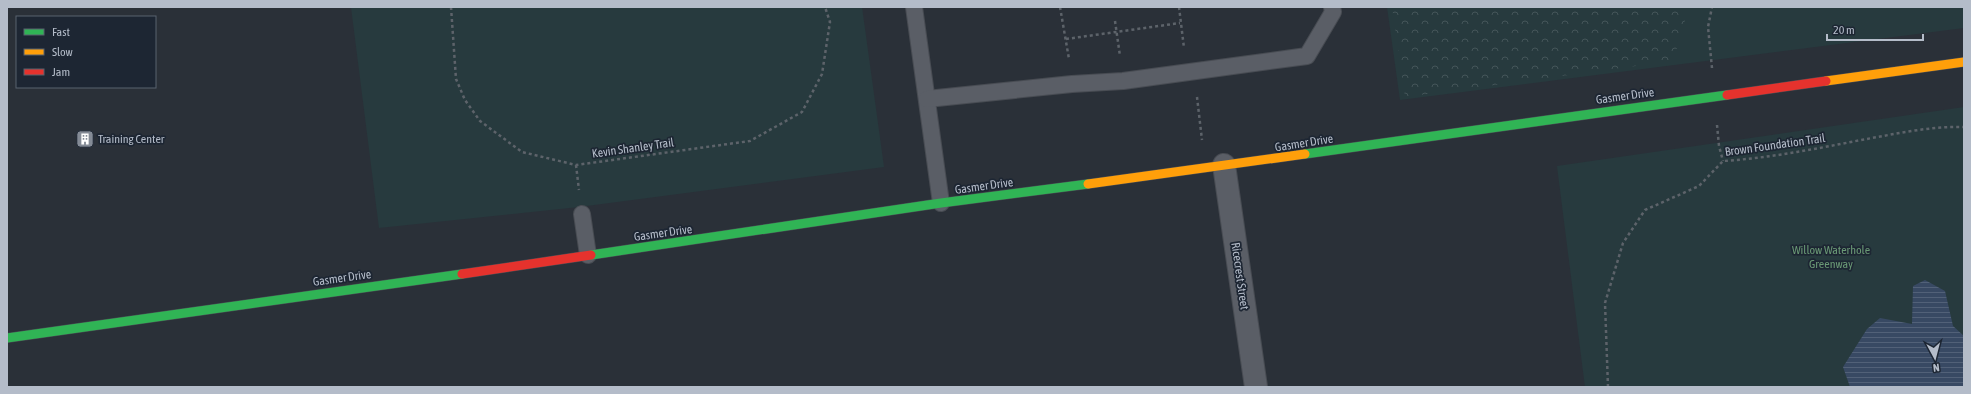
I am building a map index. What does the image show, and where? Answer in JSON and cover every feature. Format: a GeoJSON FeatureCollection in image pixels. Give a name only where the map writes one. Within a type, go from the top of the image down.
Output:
{"type":"FeatureCollection","features":[{"type":"Feature","properties":{"kind":"street","name":"Gasmer Drive"},"geometry":{"type":"LineString","coordinates":[[7,338],[940,203],[1964,62]]}},
{"type":"Feature","properties":{"kind":"street","name":"Ricecrest Street"},"geometry":{"type":"LineString","coordinates":[[1224,165],[1256,387]]}},
{"type":"Feature","properties":{"kind":"lane"},"geometry":{"type":"LineString","coordinates":[[914,7],[940,203]]}},
{"type":"Feature","properties":{"kind":"lane"},"geometry":{"type":"LineString","coordinates":[[927,99],[1072,84],[1123,81],[1306,56],[1333,12],[1332,7]]}},
{"type":"Feature","properties":{"kind":"lane"},"geometry":{"type":"LineString","coordinates":[[582,214],[588,255]]}},
{"type":"Feature","properties":{"kind":"path","name":"Kevin Shanley Trail"},"geometry":{"type":"LineString","coordinates":[[451,7],[456,79],[465,100],[480,121],[522,152],[576,165],[750,141],[802,112],[822,74],[830,22],[825,7]]}},
{"type":"Feature","properties":{"kind":"path"},"geometry":{"type":"LineString","coordinates":[[1060,7],[1070,62]]}},
{"type":"Feature","properties":{"kind":"path"},"geometry":{"type":"LineString","coordinates":[[1179,7],[1185,54]]}},
{"type":"Feature","properties":{"kind":"path"},"geometry":{"type":"LineString","coordinates":[[1712,7],[1708,27],[1712,66]]}},
{"type":"Feature","properties":{"kind":"path"},"geometry":{"type":"LineString","coordinates":[[1115,21],[1121,62]]}},
{"type":"Feature","properties":{"kind":"path"},"geometry":{"type":"LineString","coordinates":[[1066,39],[1180,23]]}},
{"type":"Feature","properties":{"kind":"path"},"geometry":{"type":"LineString","coordinates":[[1197,97],[1203,141]]}},
{"type":"Feature","properties":{"kind":"path"},"geometry":{"type":"LineString","coordinates":[[1717,119],[1719,146],[1723,161]]}},
{"type":"Feature","properties":{"kind":"path","name":"Brown Foundation Trail"},"geometry":{"type":"LineString","coordinates":[[1608,387],[1606,303],[1623,243],[1645,210],[1699,186],[1723,161],[1752,159],[1798,152],[1931,129],[1964,127]]}},
{"type":"Feature","properties":{"kind":"green space"},"geometry":{"type":"Polygon","coordinates":[[[351,7],[862,7],[884,167],[579,207],[379,228],[351,7]]]}},
{"type":"Feature","properties":{"kind":"green space"},"geometry":{"type":"Polygon","coordinates":[[[1387,7],[1964,7],[1964,28],[1400,100],[1387,7]]]}},
{"type":"Feature","properties":{"kind":"green space"},"geometry":{"type":"Polygon","coordinates":[[[1392,7],[1689,7],[1673,61],[1405,97],[1392,7]]]}},
{"type":"Feature","properties":{"kind":"green space","name":"Willow Waterhole Greenway"},"geometry":{"type":"Polygon","coordinates":[[[1964,107],[1964,387],[1585,387],[1557,166],[1964,107]]]}},
{"type":"Feature","properties":{"kind":"water"},"geometry":{"type":"Polygon","coordinates":[[[1925,280],[1945,291],[1953,326],[1964,336],[1964,387],[1850,387],[1843,367],[1867,329],[1880,318],[1912,324],[1913,286],[1925,280]]]}},
{"type":"Feature","properties":{"kind":"traffic: fast"},"geometry":{"type":"LineString","coordinates":[[1305,154],[1727,95]]}},
{"type":"Feature","properties":{"kind":"traffic: fast"},"geometry":{"type":"LineString","coordinates":[[591,255],[941,203],[1088,184]]}},
{"type":"Feature","properties":{"kind":"traffic: fast"},"geometry":{"type":"LineString","coordinates":[[7,338],[462,274]]}},
{"type":"Feature","properties":{"kind":"traffic: slow"},"geometry":{"type":"LineString","coordinates":[[1826,81],[1964,62]]}},
{"type":"Feature","properties":{"kind":"traffic: slow"},"geometry":{"type":"LineString","coordinates":[[1088,184],[1305,154]]}},
{"type":"Feature","properties":{"kind":"traffic: jam"},"geometry":{"type":"LineString","coordinates":[[1727,95],[1826,81]]}},
{"type":"Feature","properties":{"kind":"traffic: jam"},"geometry":{"type":"LineString","coordinates":[[462,274],[591,255]]}},
{"type":"Feature","properties":{"kind":"place","name":"Training Center"},"geometry":{"type":"Point","coordinates":[85,139]}}]}
